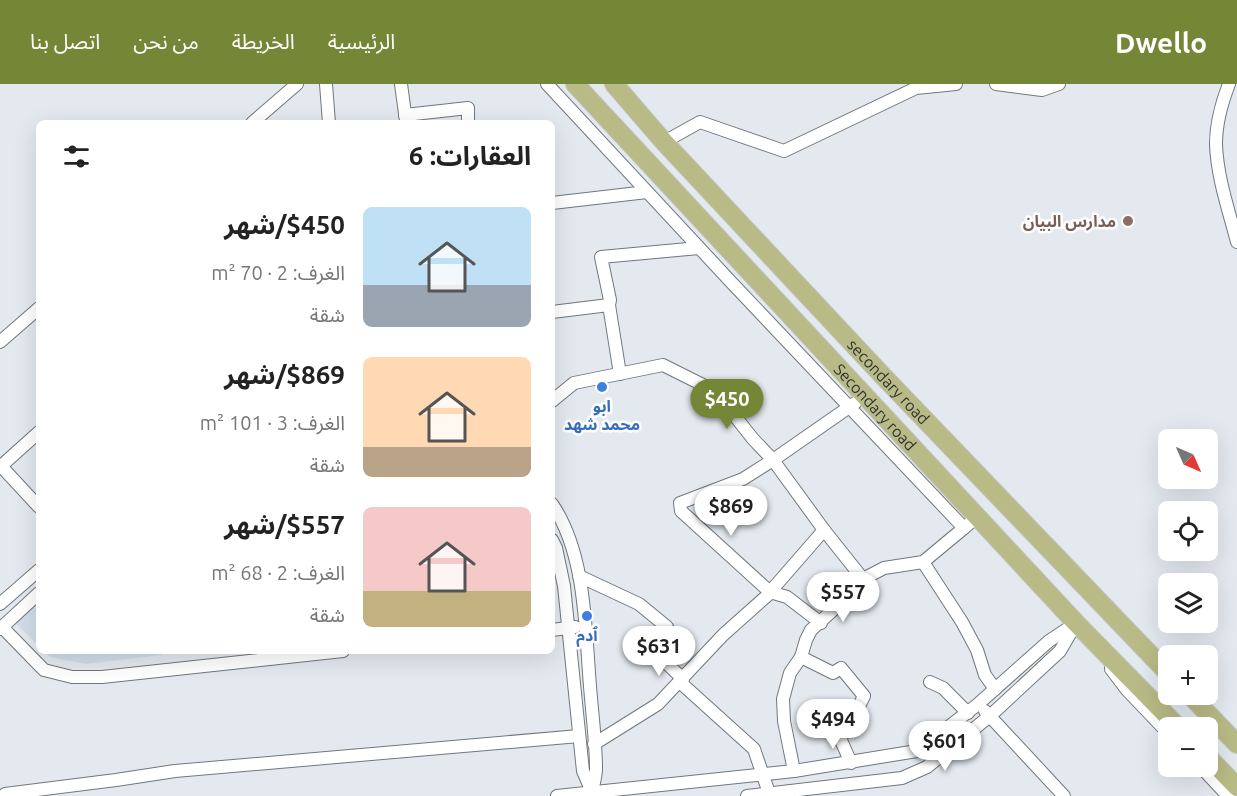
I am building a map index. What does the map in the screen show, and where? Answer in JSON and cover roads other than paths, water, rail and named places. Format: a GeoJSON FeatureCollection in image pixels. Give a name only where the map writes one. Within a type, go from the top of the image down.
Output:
{"type":"FeatureCollection","features":[{"type":"Feature","properties":{"kind":"main road","name":"Secondary road"},"geometry":{"type":"LineString","coordinates":[[575,84],[864,394],[971,522],[1076,623],[1168,717]]}},
{"type":"Feature","properties":{"kind":"main road","name":"secondary road"},"geometry":{"type":"LineString","coordinates":[[614,84],[664,142],[890,384],[1158,663]]}},
{"type":"Feature","properties":{"kind":"main road"},"geometry":{"type":"LineString","coordinates":[[1200,705],[1237,744]]}},
{"type":"Feature","properties":{"kind":"main road"},"geometry":{"type":"LineString","coordinates":[[1218,767],[1237,787]]}},
{"type":"Feature","properties":{"kind":"street"},"geometry":{"type":"LineString","coordinates":[[255,120],[297,84]]}},
{"type":"Feature","properties":{"kind":"street"},"geometry":{"type":"LineString","coordinates":[[326,84],[329,120]]}},
{"type":"Feature","properties":{"kind":"street"},"geometry":{"type":"LineString","coordinates":[[401,84],[406,119],[468,108],[468,120]]}},
{"type":"Feature","properties":{"kind":"street"},"geometry":{"type":"LineString","coordinates":[[547,84],[850,406],[971,522],[923,562],[884,568],[863,579],[854,591],[811,630],[801,657],[790,674],[783,699],[791,771],[790,794]]}},
{"type":"Feature","properties":{"kind":"street"},"geometry":{"type":"LineString","coordinates":[[664,142],[700,122],[784,152],[899,89],[956,84]]}},
{"type":"Feature","properties":{"kind":"street"},"geometry":{"type":"LineString","coordinates":[[996,84],[1042,90],[1059,84]]}},
{"type":"Feature","properties":{"kind":"street"},"geometry":{"type":"LineString","coordinates":[[1229,84],[1223,100],[1216,144],[1224,190],[1237,242]]}},
{"type":"Feature","properties":{"kind":"street"},"geometry":{"type":"LineString","coordinates":[[555,203],[647,192]]}},
{"type":"Feature","properties":{"kind":"street"},"geometry":{"type":"LineString","coordinates":[[620,374],[610,300],[601,257],[699,248]]}},
{"type":"Feature","properties":{"kind":"street"},"geometry":{"type":"LineString","coordinates":[[555,312],[609,305]]}},
{"type":"Feature","properties":{"kind":"street"},"geometry":{"type":"LineString","coordinates":[[0,342],[36,311]]}},
{"type":"Feature","properties":{"kind":"street"},"geometry":{"type":"LineString","coordinates":[[555,399],[574,383],[663,365],[715,391],[773,460],[863,579]]}},
{"type":"Feature","properties":{"kind":"street"},"geometry":{"type":"LineString","coordinates":[[821,623],[787,597],[770,592],[681,510],[680,503],[743,479],[864,394]]}},
{"type":"Feature","properties":{"kind":"street"},"geometry":{"type":"LineString","coordinates":[[36,435],[1,466],[36,504]]}},
{"type":"Feature","properties":{"kind":"street"},"geometry":{"type":"LineString","coordinates":[[555,508],[563,520],[579,576],[596,770],[592,794]]}},
{"type":"Feature","properties":{"kind":"street"},"geometry":{"type":"LineString","coordinates":[[594,744],[658,704],[723,635],[770,592],[824,530]]}},
{"type":"Feature","properties":{"kind":"street"},"geometry":{"type":"LineString","coordinates":[[555,546],[564,586],[583,771],[592,794]]}},
{"type":"Feature","properties":{"kind":"street"},"geometry":{"type":"LineString","coordinates":[[923,562],[962,622],[977,650],[985,675],[995,689]]}},
{"type":"Feature","properties":{"kind":"street"},"geometry":{"type":"LineString","coordinates":[[0,604],[36,573]]}},
{"type":"Feature","properties":{"kind":"street"},"geometry":{"type":"LineString","coordinates":[[579,576],[639,604],[667,627],[661,658],[683,679],[682,684],[754,749],[769,795]]}},
{"type":"Feature","properties":{"kind":"street"},"geometry":{"type":"LineString","coordinates":[[36,596],[1,628],[44,670],[72,678],[309,654]]}},
{"type":"Feature","properties":{"kind":"street"},"geometry":{"type":"LineString","coordinates":[[557,796],[791,771],[917,751],[972,709],[1049,641],[1076,623]]}},
{"type":"Feature","properties":{"kind":"street"},"geometry":{"type":"LineString","coordinates":[[747,796],[790,794],[902,778],[927,767],[991,715],[1060,651],[1076,623]]}},
{"type":"Feature","properties":{"kind":"street"},"geometry":{"type":"LineString","coordinates":[[1076,623],[1127,690],[1158,723]]}},
{"type":"Feature","properties":{"kind":"street"},"geometry":{"type":"LineString","coordinates":[[555,630],[585,625]]}},
{"type":"Feature","properties":{"kind":"street"},"geometry":{"type":"LineString","coordinates":[[801,657],[833,672],[841,668],[864,696],[848,728],[840,738],[851,763]]}},
{"type":"Feature","properties":{"kind":"street"},"geometry":{"type":"LineString","coordinates":[[930,682],[944,688],[972,709],[991,715],[1064,796]]}},
{"type":"Feature","properties":{"kind":"street"},"geometry":{"type":"LineString","coordinates":[[4,792],[186,769],[579,736]]}},
{"type":"Feature","properties":{"kind":"street"},"geometry":{"type":"LineString","coordinates":[[1210,777],[1228,796]]}},
{"type":"Feature","properties":{"kind":"place","name":"مدارس البيان"},"geometry":{"type":"Point","coordinates":[1128,221]}},
{"type":"Feature","properties":{"kind":"place","name":"ابو محمد شهد"},"geometry":{"type":"Point","coordinates":[602,387]}},
{"type":"Feature","properties":{"kind":"place","name":"ٱدم"},"geometry":{"type":"Point","coordinates":[587,616]}}]}
